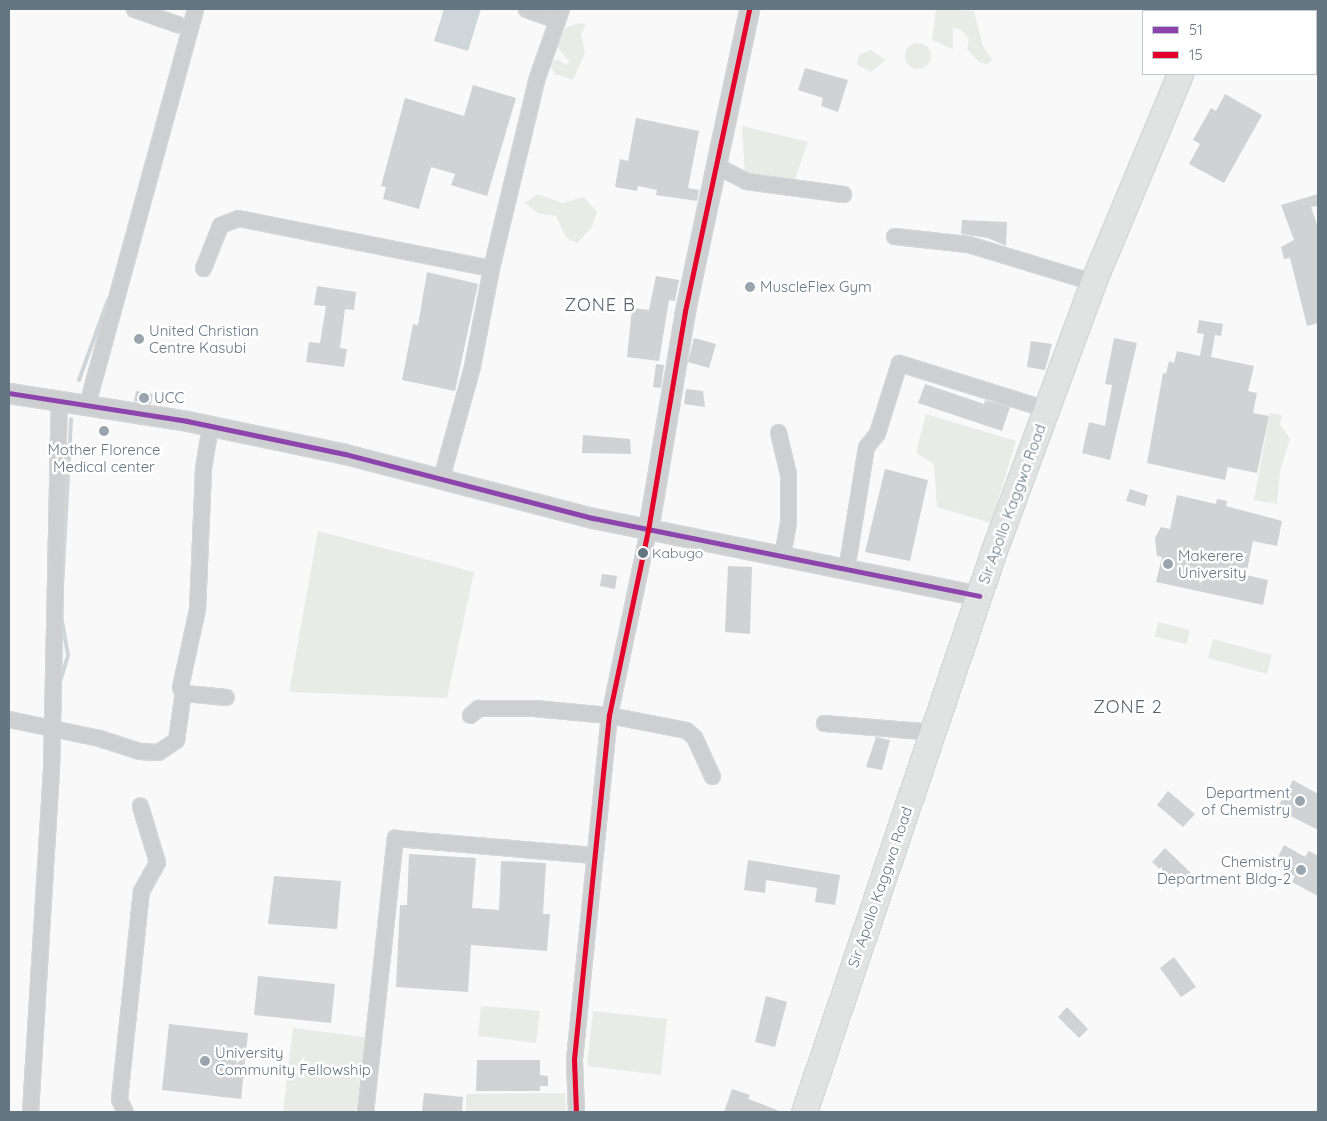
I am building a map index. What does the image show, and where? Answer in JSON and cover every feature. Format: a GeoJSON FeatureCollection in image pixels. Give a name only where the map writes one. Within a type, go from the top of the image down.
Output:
{"type":"FeatureCollection","features":[{"type":"Feature","properties":{"kind":"main road","name":"Sir Apollo Kaggwa Road"},"geometry":{"type":"LineString","coordinates":[[804,1112],[979,596],[1046,409],[1093,282],[1180,75]]}},
{"type":"Feature","properties":{"kind":"street"},"geometry":{"type":"LineString","coordinates":[[134,9],[176,24]]}},
{"type":"Feature","properties":{"kind":"street"},"geometry":{"type":"LineString","coordinates":[[87,404],[195,9]]}},
{"type":"Feature","properties":{"kind":"street"},"geometry":{"type":"LineString","coordinates":[[441,478],[472,366],[491,268],[537,77],[559,14],[526,9]]}},
{"type":"Feature","properties":{"kind":"street"},"geometry":{"type":"LineString","coordinates":[[576,1112],[574,1059],[609,715],[648,530],[685,311],[749,9]]}},
{"type":"Feature","properties":{"kind":"street"},"geometry":{"type":"LineString","coordinates":[[715,165],[746,181],[843,194]]}},
{"type":"Feature","properties":{"kind":"street"},"geometry":{"type":"LineString","coordinates":[[203,268],[220,225],[238,218],[491,268]]}},
{"type":"Feature","properties":{"kind":"street"},"geometry":{"type":"LineString","coordinates":[[894,236],[968,244],[1093,282]]}},
{"type":"Feature","properties":{"kind":"street"},"geometry":{"type":"LineString","coordinates":[[846,570],[866,447],[877,433],[899,363],[1046,409]]}},
{"type":"Feature","properties":{"kind":"street"},"geometry":{"type":"LineString","coordinates":[[9,393],[87,404],[210,426],[441,478],[648,530],[979,596]]}},
{"type":"Feature","properties":{"kind":"street"},"geometry":{"type":"LineString","coordinates":[[30,1112],[52,770],[50,730],[56,643],[59,400]]}},
{"type":"Feature","properties":{"kind":"street"},"geometry":{"type":"LineString","coordinates":[[9,719],[50,730],[99,738],[139,751],[158,752],[176,740],[183,691],[180,683],[198,593],[203,468],[210,426]]}},
{"type":"Feature","properties":{"kind":"street"},"geometry":{"type":"LineString","coordinates":[[778,432],[788,474],[788,522],[782,557]]}},
{"type":"Feature","properties":{"kind":"street"},"geometry":{"type":"LineString","coordinates":[[183,691],[226,697]]}},
{"type":"Feature","properties":{"kind":"street"},"geometry":{"type":"LineString","coordinates":[[470,716],[483,707],[609,715],[690,732],[712,776]]}},
{"type":"Feature","properties":{"kind":"street"},"geometry":{"type":"LineString","coordinates":[[824,723],[933,732]]}},
{"type":"Feature","properties":{"kind":"street"},"geometry":{"type":"LineString","coordinates":[[125,1112],[119,1099],[141,891],[157,862],[140,806]]}},
{"type":"Feature","properties":{"kind":"street"},"geometry":{"type":"LineString","coordinates":[[365,1112],[395,838],[594,855]]}},
{"type":"Feature","properties":{"kind":"shaded area"},"geometry":{"type":"Polygon","coordinates":[[[444,9],[481,9],[468,51],[434,41],[444,9]]]}},
{"type":"Feature","properties":{"kind":"shaded area"},"geometry":{"type":"Polygon","coordinates":[[[936,9],[974,11],[983,46],[992,60],[987,64],[979,62],[967,49],[969,38],[960,29],[953,28],[953,49],[932,40],[936,9]]]}},
{"type":"Feature","properties":{"kind":"shaded area"},"geometry":{"type":"Polygon","coordinates":[[[580,23],[586,25],[581,34],[585,53],[573,80],[555,74],[550,65],[556,59],[567,65],[569,61],[557,47],[565,28],[580,23]]]}},
{"type":"Feature","properties":{"kind":"shaded area"},"geometry":{"type":"Polygon","coordinates":[[[918,43],[927,47],[931,56],[927,65],[918,69],[909,65],[905,56],[909,47],[918,43]]]}},
{"type":"Feature","properties":{"kind":"shaded area"},"geometry":{"type":"Polygon","coordinates":[[[871,50],[886,60],[871,72],[857,65],[859,55],[871,50]]]}},
{"type":"Feature","properties":{"kind":"shaded area"},"geometry":{"type":"Polygon","coordinates":[[[742,126],[808,142],[794,182],[745,178],[742,126]]]}},
{"type":"Feature","properties":{"kind":"shaded area"},"geometry":{"type":"Polygon","coordinates":[[[538,194],[562,203],[584,197],[597,212],[592,227],[577,243],[566,238],[556,216],[538,213],[525,203],[538,194]]]}},
{"type":"Feature","properties":{"kind":"shaded area"},"geometry":{"type":"Polygon","coordinates":[[[1270,413],[1282,415],[1280,424],[1290,439],[1280,471],[1277,504],[1254,500],[1270,413]]]}},
{"type":"Feature","properties":{"kind":"shaded area"},"geometry":{"type":"Polygon","coordinates":[[[926,414],[1016,441],[991,523],[937,507],[934,464],[916,453],[926,414]]]}},
{"type":"Feature","properties":{"kind":"shaded area"},"geometry":{"type":"Polygon","coordinates":[[[318,531],[474,572],[447,698],[289,692],[318,531]]]}},
{"type":"Feature","properties":{"kind":"shaded area"},"geometry":{"type":"Polygon","coordinates":[[[1158,622],[1190,630],[1187,644],[1155,637],[1158,622]]]}},
{"type":"Feature","properties":{"kind":"shaded area"},"geometry":{"type":"Polygon","coordinates":[[[1213,639],[1272,655],[1267,674],[1208,658],[1213,639]]]}},
{"type":"Feature","properties":{"kind":"shaded area"},"geometry":{"type":"Polygon","coordinates":[[[481,1006],[540,1011],[536,1043],[478,1036],[481,1006]]]}},
{"type":"Feature","properties":{"kind":"shaded area"},"geometry":{"type":"Polygon","coordinates":[[[593,1011],[667,1019],[661,1075],[587,1066],[593,1011]]]}},
{"type":"Feature","properties":{"kind":"shaded area"},"geometry":{"type":"Polygon","coordinates":[[[293,1028],[365,1037],[356,1112],[283,1112],[293,1028]]]}},
{"type":"Feature","properties":{"kind":"shaded area"},"geometry":{"type":"Polygon","coordinates":[[[565,1093],[566,1112],[466,1112],[466,1094],[565,1093]]]}},
{"type":"Feature","properties":{"kind":"building"},"geometry":{"type":"Polygon","coordinates":[[[805,68],[848,80],[838,112],[821,106],[823,98],[798,90],[805,68]]]}},
{"type":"Feature","properties":{"kind":"building"},"geometry":{"type":"Polygon","coordinates":[[[473,85],[516,98],[487,196],[451,185],[455,174],[431,167],[419,209],[383,199],[386,187],[381,186],[405,98],[464,116],[473,85]]]}},
{"type":"Feature","properties":{"kind":"building"},"geometry":{"type":"Polygon","coordinates":[[[1225,94],[1262,115],[1224,183],[1189,164],[1200,144],[1193,140],[1211,108],[1216,111],[1225,94]]]}},
{"type":"Feature","properties":{"kind":"building"},"geometry":{"type":"Polygon","coordinates":[[[636,118],[699,131],[688,188],[699,190],[697,201],[656,195],[657,190],[638,186],[637,191],[615,187],[620,159],[628,161],[636,118]]]}},
{"type":"Feature","properties":{"kind":"building"},"geometry":{"type":"Polygon","coordinates":[[[1318,194],[1318,206],[1311,207],[1318,227],[1318,323],[1307,326],[1290,258],[1284,259],[1281,247],[1294,240],[1281,205],[1318,194]]]}},
{"type":"Feature","properties":{"kind":"building"},"geometry":{"type":"Polygon","coordinates":[[[962,220],[1007,222],[1006,246],[988,238],[961,234],[962,220]]]}},
{"type":"Feature","properties":{"kind":"building"},"geometry":{"type":"Polygon","coordinates":[[[427,272],[478,284],[455,391],[402,380],[413,324],[418,325],[427,272]]]}},
{"type":"Feature","properties":{"kind":"building"},"geometry":{"type":"Polygon","coordinates":[[[656,276],[679,280],[675,301],[669,300],[659,361],[627,357],[632,308],[649,310],[656,276]]]}},
{"type":"Feature","properties":{"kind":"building"},"geometry":{"type":"Polygon","coordinates":[[[317,286],[356,292],[354,310],[345,309],[340,348],[347,349],[344,367],[306,362],[309,342],[320,343],[326,306],[314,305],[317,286]]]}},
{"type":"Feature","properties":{"kind":"building"},"geometry":{"type":"Polygon","coordinates":[[[1199,320],[1223,324],[1221,336],[1215,335],[1211,357],[1254,366],[1248,391],[1257,393],[1253,413],[1269,416],[1257,473],[1228,467],[1225,480],[1147,463],[1163,373],[1166,374],[1169,361],[1174,363],[1177,351],[1200,356],[1204,334],[1197,333],[1199,320]]]}},
{"type":"Feature","properties":{"kind":"building"},"geometry":{"type":"Polygon","coordinates":[[[694,338],[716,344],[709,368],[688,362],[694,338]]]}},
{"type":"Feature","properties":{"kind":"building"},"geometry":{"type":"Polygon","coordinates":[[[1114,338],[1137,343],[1110,460],[1082,453],[1089,422],[1105,426],[1112,385],[1105,384],[1114,338]]]}},
{"type":"Feature","properties":{"kind":"building"},"geometry":{"type":"Polygon","coordinates":[[[1031,341],[1052,344],[1045,370],[1027,367],[1031,341]]]}},
{"type":"Feature","properties":{"kind":"building"},"geometry":{"type":"Polygon","coordinates":[[[656,364],[664,365],[661,388],[653,387],[656,364]]]}},
{"type":"Feature","properties":{"kind":"building"},"geometry":{"type":"Polygon","coordinates":[[[925,384],[984,404],[985,400],[1010,407],[1002,431],[918,403],[925,384]]]}},
{"type":"Feature","properties":{"kind":"building"},"geometry":{"type":"Polygon","coordinates":[[[686,389],[703,391],[705,407],[684,404],[686,389]]]}},
{"type":"Feature","properties":{"kind":"building","name":"UCC"},"geometry":{"type":"Polygon","coordinates":[[[136,391],[153,394],[151,404],[134,401],[136,391]]]}},
{"type":"Feature","properties":{"kind":"building"},"geometry":{"type":"Polygon","coordinates":[[[583,435],[630,439],[631,454],[582,453],[583,435]]]}},
{"type":"Feature","properties":{"kind":"building"},"geometry":{"type":"Polygon","coordinates":[[[885,469],[928,480],[910,561],[865,552],[885,469]]]}},
{"type":"Feature","properties":{"kind":"building"},"geometry":{"type":"Polygon","coordinates":[[[1130,489],[1148,495],[1145,506],[1126,501],[1130,489]]]}},
{"type":"Feature","properties":{"kind":"building"},"geometry":{"type":"Polygon","coordinates":[[[1177,495],[1216,504],[1217,499],[1227,501],[1226,506],[1282,521],[1277,546],[1253,541],[1246,575],[1268,580],[1263,605],[1156,582],[1162,557],[1157,556],[1155,538],[1161,527],[1170,529],[1177,495]]]}},
{"type":"Feature","properties":{"kind":"building"},"geometry":{"type":"Polygon","coordinates":[[[728,566],[752,567],[750,634],[725,632],[728,566]]]}},
{"type":"Feature","properties":{"kind":"building"},"geometry":{"type":"Polygon","coordinates":[[[602,574],[617,576],[615,589],[600,586],[602,574]]]}},
{"type":"Feature","properties":{"kind":"building"},"geometry":{"type":"Polygon","coordinates":[[[876,737],[890,740],[882,770],[866,767],[876,737]]]}},
{"type":"Feature","properties":{"kind":"building","name":"Department of Chemistry"},"geometry":{"type":"Polygon","coordinates":[[[1293,780],[1318,794],[1318,830],[1277,809],[1293,780]]]}},
{"type":"Feature","properties":{"kind":"building"},"geometry":{"type":"Polygon","coordinates":[[[1168,791],[1195,814],[1183,827],[1157,805],[1168,791]]]}},
{"type":"Feature","properties":{"kind":"building","name":"Chemistry Department Bldg-2"},"geometry":{"type":"Polygon","coordinates":[[[1284,845],[1305,857],[1309,851],[1318,856],[1318,896],[1292,882],[1295,876],[1274,865],[1284,845]]]}},
{"type":"Feature","properties":{"kind":"building"},"geometry":{"type":"Polygon","coordinates":[[[1165,848],[1191,873],[1178,886],[1152,862],[1165,848]]]}},
{"type":"Feature","properties":{"kind":"building"},"geometry":{"type":"Polygon","coordinates":[[[409,854],[476,858],[472,908],[499,910],[501,861],[546,863],[543,914],[550,914],[547,951],[471,945],[468,992],[396,987],[400,905],[407,905],[409,854]]]}},
{"type":"Feature","properties":{"kind":"building"},"geometry":{"type":"Polygon","coordinates":[[[748,860],[840,875],[835,905],[815,902],[817,888],[766,880],[765,893],[744,890],[748,860]]]}},
{"type":"Feature","properties":{"kind":"building"},"geometry":{"type":"Polygon","coordinates":[[[274,876],[341,881],[337,929],[268,924],[274,876]]]}},
{"type":"Feature","properties":{"kind":"building"},"geometry":{"type":"Polygon","coordinates":[[[1174,957],[1196,987],[1181,997],[1160,968],[1174,957]]]}},
{"type":"Feature","properties":{"kind":"building"},"geometry":{"type":"Polygon","coordinates":[[[258,976],[335,984],[331,1023],[254,1015],[258,976]]]}},
{"type":"Feature","properties":{"kind":"building"},"geometry":{"type":"Polygon","coordinates":[[[766,996],[787,1002],[775,1047],[755,1042],[766,996]]]}},
{"type":"Feature","properties":{"kind":"building"},"geometry":{"type":"Polygon","coordinates":[[[1067,1007],[1088,1029],[1079,1038],[1058,1017],[1067,1007]]]}},
{"type":"Feature","properties":{"kind":"building","name":"University Community Fellowship"},"geometry":{"type":"Polygon","coordinates":[[[169,1024],[248,1033],[241,1099],[162,1090],[169,1024]]]}},
{"type":"Feature","properties":{"kind":"building"},"geometry":{"type":"Polygon","coordinates":[[[477,1060],[540,1060],[540,1075],[548,1076],[548,1086],[540,1086],[540,1091],[476,1091],[477,1060]]]}},
{"type":"Feature","properties":{"kind":"building"},"geometry":{"type":"Polygon","coordinates":[[[732,1089],[750,1095],[748,1099],[782,1112],[724,1112],[732,1089]]]}},
{"type":"Feature","properties":{"kind":"building"},"geometry":{"type":"Polygon","coordinates":[[[424,1093],[463,1097],[462,1112],[422,1112],[424,1093]]]}},
{"type":"Feature","properties":{"kind":"waterway"},"geometry":{"type":"LineString","coordinates":[[79,380],[108,300]]}},
{"type":"Feature","properties":{"kind":"waterway"},"geometry":{"type":"LineString","coordinates":[[62,587],[71,419]]}},
{"type":"Feature","properties":{"kind":"waterway"},"geometry":{"type":"LineString","coordinates":[[59,685],[68,655],[61,616]]}},
{"type":"Feature","properties":{"kind":"waterway"},"geometry":{"type":"LineString","coordinates":[[59,722],[60,702]]}},
{"type":"Feature","properties":{"kind":"transit line","name":"15"},"geometry":{"type":"LineString","coordinates":[[576,1112],[574,1059],[609,715],[648,530],[685,311],[749,9]]}},
{"type":"Feature","properties":{"kind":"transit line","name":"51"},"geometry":{"type":"LineString","coordinates":[[9,393],[187,421],[345,454],[593,518],[979,596]]}},
{"type":"Feature","properties":{"kind":"place","name":"MuscleFlex Gym"},"geometry":{"type":"Point","coordinates":[750,287]}},
{"type":"Feature","properties":{"kind":"place","name":"United Christian Centre Kasubi"},"geometry":{"type":"Point","coordinates":[139,339]}},
{"type":"Feature","properties":{"kind":"place","name":"UCC"},"geometry":{"type":"Point","coordinates":[144,398]}},
{"type":"Feature","properties":{"kind":"place","name":"Mother Florence Medical center"},"geometry":{"type":"Point","coordinates":[104,431]}},
{"type":"Feature","properties":{"kind":"place","name":"Kabugo"},"geometry":{"type":"Point","coordinates":[643,553]}},
{"type":"Feature","properties":{"kind":"place","name":"Makerere University"},"geometry":{"type":"Point","coordinates":[1168,564]}},
{"type":"Feature","properties":{"kind":"place","name":"Department of Chemistry"},"geometry":{"type":"Point","coordinates":[1300,801]}},
{"type":"Feature","properties":{"kind":"place","name":"Chemistry Department Bldg-2"},"geometry":{"type":"Point","coordinates":[1301,870]}},
{"type":"Feature","properties":{"kind":"place","name":"University Community Fellowship"},"geometry":{"type":"Point","coordinates":[205,1061]}},
{"type":"Feature","properties":{"kind":"district","name":"ZONE B"},"geometry":{"type":"Point","coordinates":[600,305]}},
{"type":"Feature","properties":{"kind":"district","name":"ZONE 2"},"geometry":{"type":"Point","coordinates":[1128,707]}}]}
